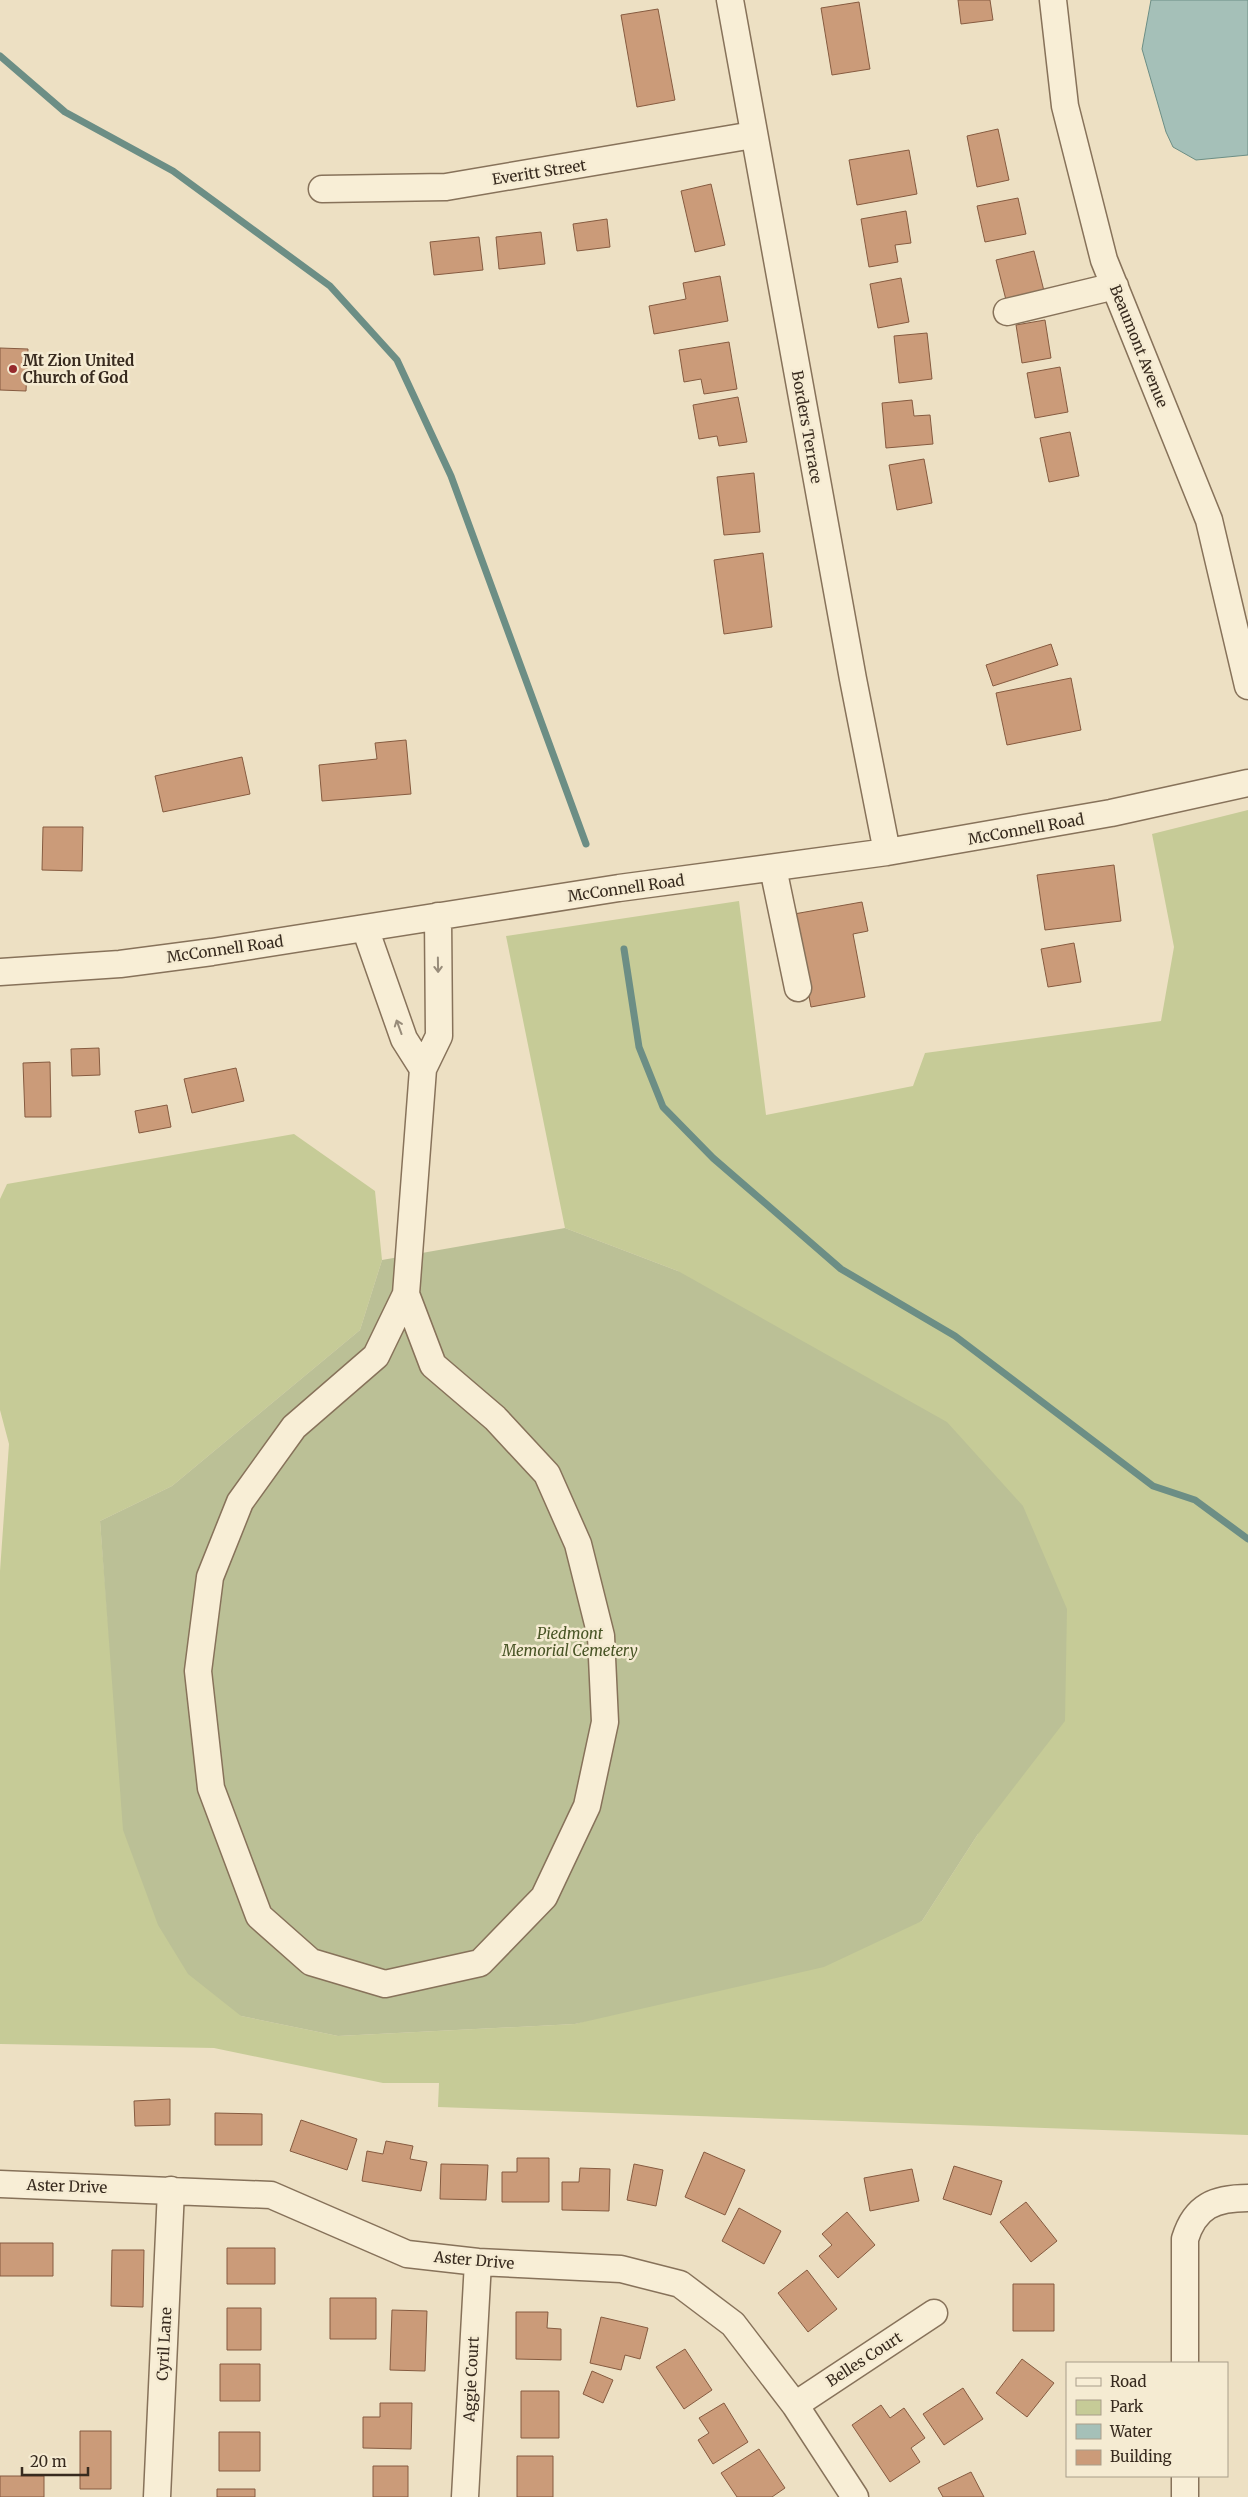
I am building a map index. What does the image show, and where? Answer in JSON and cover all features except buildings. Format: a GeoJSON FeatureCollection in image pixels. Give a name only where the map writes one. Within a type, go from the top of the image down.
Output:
{"type":"FeatureCollection","features":[{"type":"Feature","properties":{"kind":"street","name":"Borders Terrace"},"geometry":{"type":"LineString","coordinates":[[730,0],[852,679],[887,852]]}},
{"type":"Feature","properties":{"kind":"street","name":"Beaumont Avenue"},"geometry":{"type":"LineString","coordinates":[[1053,0],[1065,106],[1104,260],[1209,520],[1248,686]]}},
{"type":"Feature","properties":{"kind":"street","name":"Everitt Street"},"geometry":{"type":"LineString","coordinates":[[322,189],[446,187],[753,134]]}},
{"type":"Feature","properties":{"kind":"street"},"geometry":{"type":"LineString","coordinates":[[1007,312],[1115,286]]}},
{"type":"Feature","properties":{"kind":"street","name":"McConnell Road"},"geometry":{"type":"LineString","coordinates":[[0,972],[120,964],[212,952],[619,888],[887,852],[1111,813],[1248,783]]}},
{"type":"Feature","properties":{"kind":"street"},"geometry":{"type":"LineString","coordinates":[[773,868],[798,988]]}},
{"type":"Feature","properties":{"kind":"street"},"geometry":{"type":"LineString","coordinates":[[406,1294],[433,1365],[495,1418],[547,1474],[578,1544],[601,1636],[605,1722],[587,1806],[544,1897],[480,1963],[385,1984],[311,1962],[259,1916],[211,1788],[198,1671],[210,1577],[240,1502],[294,1427],[376,1356],[406,1294],[423,1069],[439,1036],[438,916]]}},
{"type":"Feature","properties":{"kind":"street"},"geometry":{"type":"LineString","coordinates":[[365,928],[404,1039],[423,1069]]}},
{"type":"Feature","properties":{"kind":"street","name":"Aster Drive"},"geometry":{"type":"LineString","coordinates":[[0,2184],[171,2190],[272,2196],[407,2254],[478,2262],[622,2269],[680,2284],[733,2324],[795,2405],[855,2497]]}},
{"type":"Feature","properties":{"kind":"street","name":"Cyril Lane"},"geometry":{"type":"LineString","coordinates":[[157,2497],[171,2190]]}},
{"type":"Feature","properties":{"kind":"street"},"geometry":{"type":"LineString","coordinates":[[1184,2362],[1184,2239],[1190,2222],[1206,2205],[1236,2198],[1248,2198]]}},
{"type":"Feature","properties":{"kind":"street","name":"Aggie Court"},"geometry":{"type":"LineString","coordinates":[[465,2497],[478,2262]]}},
{"type":"Feature","properties":{"kind":"street","name":"Belles Court"},"geometry":{"type":"LineString","coordinates":[[795,2405],[934,2313]]}},
{"type":"Feature","properties":{"kind":"street"},"geometry":{"type":"LineString","coordinates":[[1184,2477],[1184,2497]]}},
{"type":"Feature","properties":{"kind":"green space"},"geometry":{"type":"Polygon","coordinates":[[[1248,810],[1248,2135],[438,2107],[439,2083],[383,2083],[214,2048],[0,2044],[0,1571],[9,1444],[0,1410],[0,1199],[7,1184],[294,1134],[375,1191],[382,1260],[360,1330],[172,1486],[100,1521],[111,1658],[241,2016],[338,2036],[575,2024],[922,1921],[978,1834],[678,1271],[565,1228],[506,936],[739,901],[766,1115],[913,1086],[925,1053],[1161,1021],[1174,947],[1152,834],[1248,810]]]}},
{"type":"Feature","properties":{"kind":"green space","name":"Piedmont Memorial Cemetery"},"geometry":{"type":"Polygon","coordinates":[[[565,1228],[678,1271],[947,1422],[1023,1506],[1067,1609],[1065,1721],[978,1834],[922,1921],[824,1967],[575,2024],[338,2036],[241,2016],[188,1974],[158,1925],[123,1830],[100,1521],[172,1486],[360,1330],[382,1260],[565,1228]]]}},
{"type":"Feature","properties":{"kind":"water"},"geometry":{"type":"Polygon","coordinates":[[[1151,0],[1248,0],[1248,155],[1196,160],[1173,147],[1166,132],[1142,49],[1151,0]]]}},
{"type":"Feature","properties":{"kind":"waterway"},"geometry":{"type":"LineString","coordinates":[[0,56],[65,112],[173,171],[330,286],[397,360],[451,476],[586,844]]}},
{"type":"Feature","properties":{"kind":"waterway"},"geometry":{"type":"LineString","coordinates":[[624,949],[639,1047],[663,1107],[713,1158],[841,1269],[955,1336],[1153,1486],[1195,1500],[1248,1539]]}},
{"type":"Feature","properties":{"kind":"place","name":"Mt Zion United Church of God"},"geometry":{"type":"Point","coordinates":[13,369]}}]}
